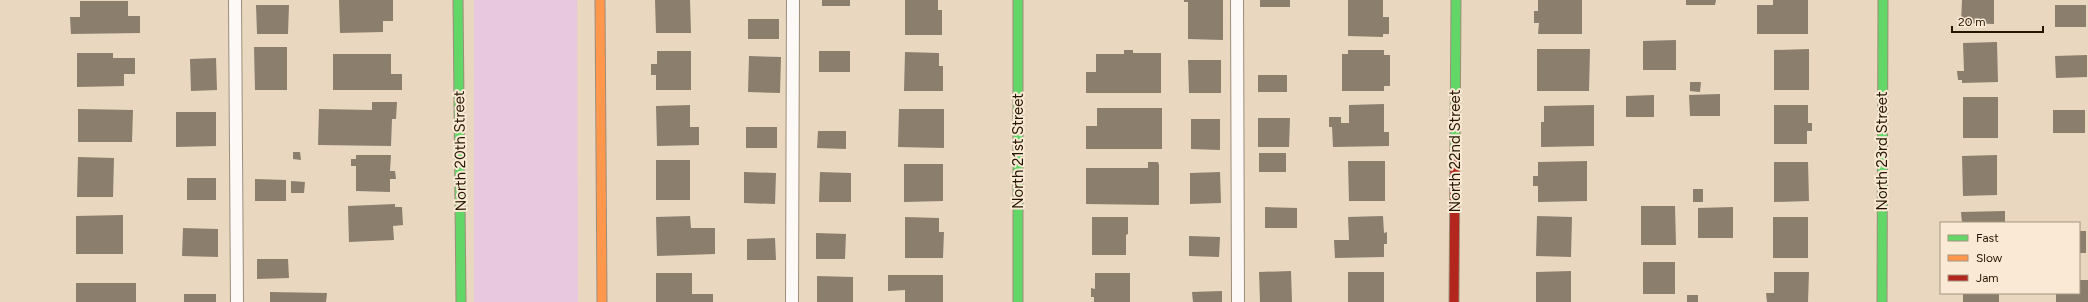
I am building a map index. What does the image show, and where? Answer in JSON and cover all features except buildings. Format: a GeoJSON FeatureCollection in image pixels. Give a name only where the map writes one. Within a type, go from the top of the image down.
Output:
{"type":"FeatureCollection","features":[{"type":"Feature","properties":{"kind":"street","name":"North 20th Street"},"geometry":{"type":"LineString","coordinates":[[458,0],[461,302]]}},
{"type":"Feature","properties":{"kind":"street"},"geometry":{"type":"LineString","coordinates":[[600,0],[602,302]]}},
{"type":"Feature","properties":{"kind":"street","name":"North 21st Street"},"geometry":{"type":"LineString","coordinates":[[1018,0],[1018,302]]}},
{"type":"Feature","properties":{"kind":"street","name":"North 22nd Street"},"geometry":{"type":"LineString","coordinates":[[1454,302],[1456,0]]}},
{"type":"Feature","properties":{"kind":"street","name":"North 23rd Street"},"geometry":{"type":"LineString","coordinates":[[1882,302],[1883,0]]}},
{"type":"Feature","properties":{"kind":"lane"},"geometry":{"type":"LineString","coordinates":[[235,0],[237,302]]}},
{"type":"Feature","properties":{"kind":"lane"},"geometry":{"type":"LineString","coordinates":[[792,302],[793,0]]}},
{"type":"Feature","properties":{"kind":"lane"},"geometry":{"type":"LineString","coordinates":[[1237,0],[1238,302]]}},
{"type":"Feature","properties":{"kind":"shaded area"},"geometry":{"type":"Polygon","coordinates":[[[474,0],[577,0],[578,302],[474,302],[474,0]]]}},
{"type":"Feature","properties":{"kind":"traffic: fast"},"geometry":{"type":"LineString","coordinates":[[458,0],[461,302]]}},
{"type":"Feature","properties":{"kind":"traffic: fast"},"geometry":{"type":"LineString","coordinates":[[1018,0],[1018,302]]}},
{"type":"Feature","properties":{"kind":"traffic: fast"},"geometry":{"type":"LineString","coordinates":[[1455,152],[1456,0]]}},
{"type":"Feature","properties":{"kind":"traffic: fast"},"geometry":{"type":"LineString","coordinates":[[1882,302],[1883,0]]}},
{"type":"Feature","properties":{"kind":"traffic: slow"},"geometry":{"type":"LineString","coordinates":[[600,0],[602,302]]}},
{"type":"Feature","properties":{"kind":"traffic: jam"},"geometry":{"type":"LineString","coordinates":[[1454,302],[1455,152]]}}]}
